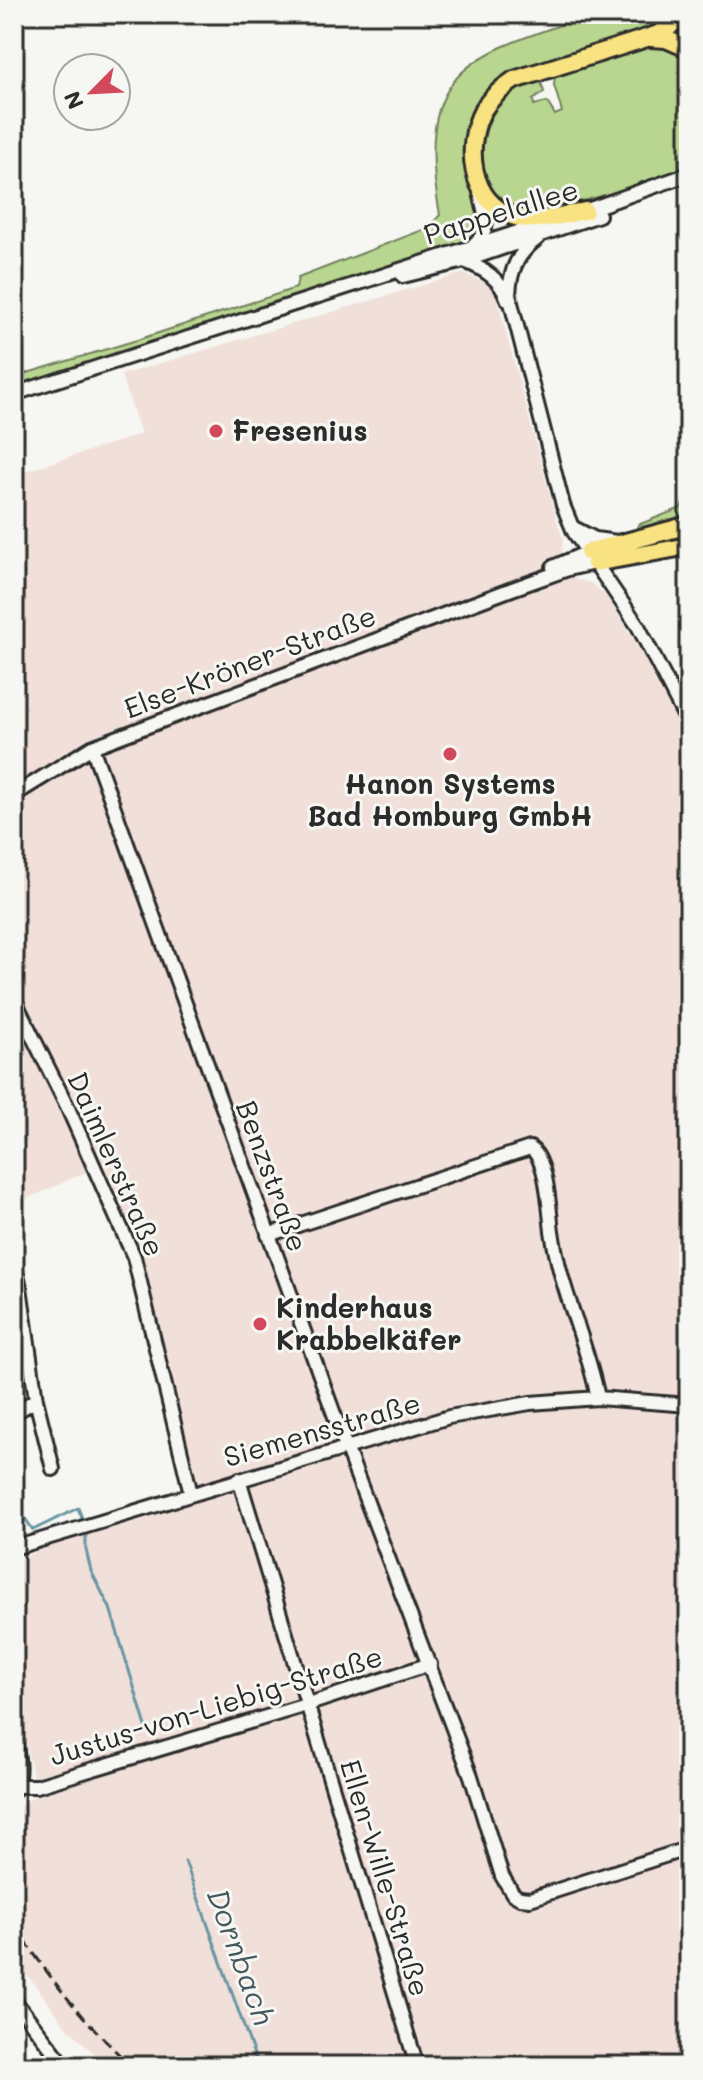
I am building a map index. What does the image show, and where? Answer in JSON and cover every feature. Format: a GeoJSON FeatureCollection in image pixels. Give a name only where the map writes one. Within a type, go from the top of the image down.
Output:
{"type":"FeatureCollection","features":[{"type":"Feature","properties":{"kind":"main road"},"geometry":{"type":"LineString","coordinates":[[585,211],[521,218],[493,204],[478,185],[473,159],[473,140],[482,112],[495,95],[522,76],[645,39],[667,29],[682,14]]}},
{"type":"Feature","properties":{"kind":"main road"},"geometry":{"type":"LineString","coordinates":[[645,39],[666,39],[689,49]]}},
{"type":"Feature","properties":{"kind":"main road"},"geometry":{"type":"LineString","coordinates":[[591,558],[628,543],[689,525]]}},
{"type":"Feature","properties":{"kind":"main road"},"geometry":{"type":"LineString","coordinates":[[591,558],[689,546]]}},
{"type":"Feature","properties":{"kind":"street","name":"Pappelallee"},"geometry":{"type":"LineString","coordinates":[[14,394],[585,211],[689,174]]}},
{"type":"Feature","properties":{"kind":"street","name":"Pappelallee"},"geometry":{"type":"LineString","coordinates":[[325,293],[464,261],[538,238],[689,180]]}},
{"type":"Feature","properties":{"kind":"street"},"geometry":{"type":"LineString","coordinates":[[471,246],[482,237],[486,227],[478,185]]}},
{"type":"Feature","properties":{"kind":"street"},"geometry":{"type":"LineString","coordinates":[[538,238],[519,256],[513,268],[509,295],[563,505],[591,558],[638,626],[689,725]]}},
{"type":"Feature","properties":{"kind":"street"},"geometry":{"type":"LineString","coordinates":[[464,261],[477,266],[499,283],[511,308]]}},
{"type":"Feature","properties":{"kind":"street"},"geometry":{"type":"LineString","coordinates":[[572,526],[595,539],[628,543]]}},
{"type":"Feature","properties":{"kind":"street","name":"Else-Kröner-Straße"},"geometry":{"type":"LineString","coordinates":[[14,795],[92,747],[591,558]]}},
{"type":"Feature","properties":{"kind":"street","name":"Benzstraße"},"geometry":{"type":"LineString","coordinates":[[92,747],[346,1447],[471,1776],[502,1876],[513,1894],[530,1899],[689,1848]]}},
{"type":"Feature","properties":{"kind":"street","name":"Daimlerstraße"},"geometry":{"type":"LineString","coordinates":[[14,999],[70,1112],[134,1257],[191,1494]]}},
{"type":"Feature","properties":{"kind":"street"},"geometry":{"type":"LineString","coordinates":[[268,1235],[530,1148],[536,1152],[543,1170],[554,1249],[564,1289],[590,1362],[598,1398]]}},
{"type":"Feature","properties":{"kind":"street"},"geometry":{"type":"LineString","coordinates":[[14,1265],[36,1400],[53,1469]]}},
{"type":"Feature","properties":{"kind":"street","name":"Siemensstraße"},"geometry":{"type":"LineString","coordinates":[[14,1548],[449,1417],[522,1404],[598,1398],[689,1408]]}},
{"type":"Feature","properties":{"kind":"street"},"geometry":{"type":"LineString","coordinates":[[14,1413],[36,1400]]}},
{"type":"Feature","properties":{"kind":"street","name":"Ellen-Wille-Straße"},"geometry":{"type":"LineString","coordinates":[[239,1479],[417,2066]]}},
{"type":"Feature","properties":{"kind":"street","name":"Justus-von-Liebig-Straße"},"geometry":{"type":"LineString","coordinates":[[15,1788],[37,1786],[430,1664]]}},
{"type":"Feature","properties":{"kind":"street"},"geometry":{"type":"LineString","coordinates":[[14,1738],[19,1762],[15,1788]]}},
{"type":"Feature","properties":{"kind":"street"},"geometry":{"type":"LineString","coordinates":[[14,2000],[64,2065]]}},
{"type":"Feature","properties":{"kind":"shaded area"},"geometry":{"type":"Polygon","coordinates":[[[463,273],[489,285],[496,295],[563,538],[562,554],[576,580],[591,583],[607,597],[639,647],[689,742],[689,2066],[107,2066],[65,2025],[14,1957],[14,1812],[34,1796],[32,1770],[14,1698],[14,1562],[52,1544],[196,1499],[142,1258],[104,1164],[14,1205],[14,475],[141,434],[121,375],[463,273]]]}},
{"type":"Feature","properties":{"kind":"green space"},"geometry":{"type":"Polygon","coordinates":[[[593,14],[674,14],[658,27],[552,60],[477,105],[467,129],[465,154],[480,223],[473,235],[457,245],[14,387],[14,377],[296,288],[298,278],[428,228],[440,215],[434,165],[435,126],[444,97],[460,74],[483,57],[513,42],[593,14]]]}},
{"type":"Feature","properties":{"kind":"green space"},"geometry":{"type":"Polygon","coordinates":[[[660,44],[689,56],[689,165],[623,190],[572,204],[524,210],[503,201],[489,185],[483,165],[483,142],[490,120],[502,101],[519,88],[541,82],[544,92],[533,100],[534,105],[547,102],[555,115],[562,112],[554,85],[555,75],[660,44]]]}},
{"type":"Feature","properties":{"kind":"green space"},"geometry":{"type":"Polygon","coordinates":[[[689,341],[689,519],[639,532],[638,525],[681,508],[685,497],[689,341]]]}},
{"type":"Feature","properties":{"kind":"waterway","name":"Dornbach"},"geometry":{"type":"LineString","coordinates":[[14,1502],[33,1530],[78,1508],[82,1518]]}},
{"type":"Feature","properties":{"kind":"waterway","name":"Dornbach"},"geometry":{"type":"LineString","coordinates":[[86,1533],[91,1571],[110,1608],[148,1733]]}},
{"type":"Feature","properties":{"kind":"waterway","name":"Dornbach"},"geometry":{"type":"LineString","coordinates":[[185,1861],[258,2066]]}},
{"type":"Feature","properties":{"kind":"railway"},"geometry":{"type":"LineString","coordinates":[[14,1923],[68,1998],[131,2066]]}},
{"type":"Feature","properties":{"kind":"place","name":"Fresenius"},"geometry":{"type":"Point","coordinates":[216,431]}},
{"type":"Feature","properties":{"kind":"place","name":"Hanon Systems Bad Homburg GmbH"},"geometry":{"type":"Point","coordinates":[450,754]}},
{"type":"Feature","properties":{"kind":"place","name":"Kinderhaus Krabbelkäfer"},"geometry":{"type":"Point","coordinates":[260,1324]}}]}
